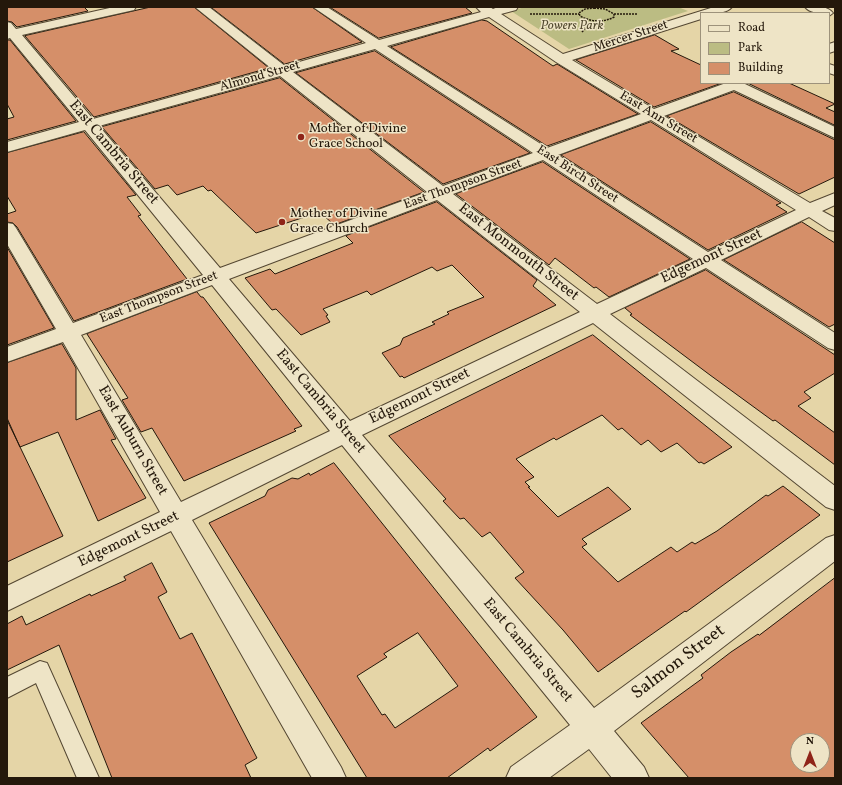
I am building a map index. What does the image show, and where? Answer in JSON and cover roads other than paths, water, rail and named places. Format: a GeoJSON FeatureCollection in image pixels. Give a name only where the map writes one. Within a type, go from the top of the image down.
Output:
{"type":"FeatureCollection","features":[{"type":"Feature","properties":{"kind":"street"},"geometry":{"type":"LineString","coordinates":[[9,32],[130,7]]}},
{"type":"Feature","properties":{"kind":"street","name":"East Monmouth Street"},"geometry":{"type":"LineString","coordinates":[[201,7],[835,500]]}},
{"type":"Feature","properties":{"kind":"street","name":"East Birch Street"},"geometry":{"type":"LineString","coordinates":[[319,7],[835,343]]}},
{"type":"Feature","properties":{"kind":"street","name":"Almond Street"},"geometry":{"type":"LineString","coordinates":[[7,148],[377,44],[486,10],[512,7]]}},
{"type":"Feature","properties":{"kind":"street"},"geometry":{"type":"LineString","coordinates":[[710,12],[726,7]]}},
{"type":"Feature","properties":{"kind":"street"},"geometry":{"type":"LineString","coordinates":[[811,7],[825,12]]}},
{"type":"Feature","properties":{"kind":"street","name":"East Ann Street"},"geometry":{"type":"LineString","coordinates":[[486,10],[561,59],[835,226]]}},
{"type":"Feature","properties":{"kind":"street","name":"Mercer Street"},"geometry":{"type":"LineString","coordinates":[[561,59],[700,15]]}},
{"type":"Feature","properties":{"kind":"street","name":"East Cambria Street"},"geometry":{"type":"LineString","coordinates":[[9,32],[89,125],[633,778]]}},
{"type":"Feature","properties":{"kind":"street"},"geometry":{"type":"LineString","coordinates":[[737,84],[835,133]]}},
{"type":"Feature","properties":{"kind":"street","name":"East Thompson Street"},"geometry":{"type":"LineString","coordinates":[[7,355],[737,84]]}},
{"type":"Feature","properties":{"kind":"street","name":"Edgemont Street"},"geometry":{"type":"LineString","coordinates":[[7,599],[346,433],[835,198]]}},
{"type":"Feature","properties":{"kind":"street","name":"East Auburn Street"},"geometry":{"type":"LineString","coordinates":[[7,228],[330,778]]}},
{"type":"Feature","properties":{"kind":"street","name":"Salmon Street"},"geometry":{"type":"LineString","coordinates":[[522,778],[592,728],[835,546]]}},
{"type":"Feature","properties":{"kind":"lane"},"geometry":{"type":"LineString","coordinates":[[7,688],[40,670],[88,778]]}},
{"type":"Feature","properties":{"kind":"place","name":"Mother of Divine Grace School"},"geometry":{"type":"Point","coordinates":[301,137]}},
{"type":"Feature","properties":{"kind":"place","name":"Mother of Divine Grace Church"},"geometry":{"type":"Point","coordinates":[282,222]}},
{"type":"Feature","properties":{"kind":"park label","name":"Powers Park"},"geometry":{"type":"Point","coordinates":[572,27]}}]}
